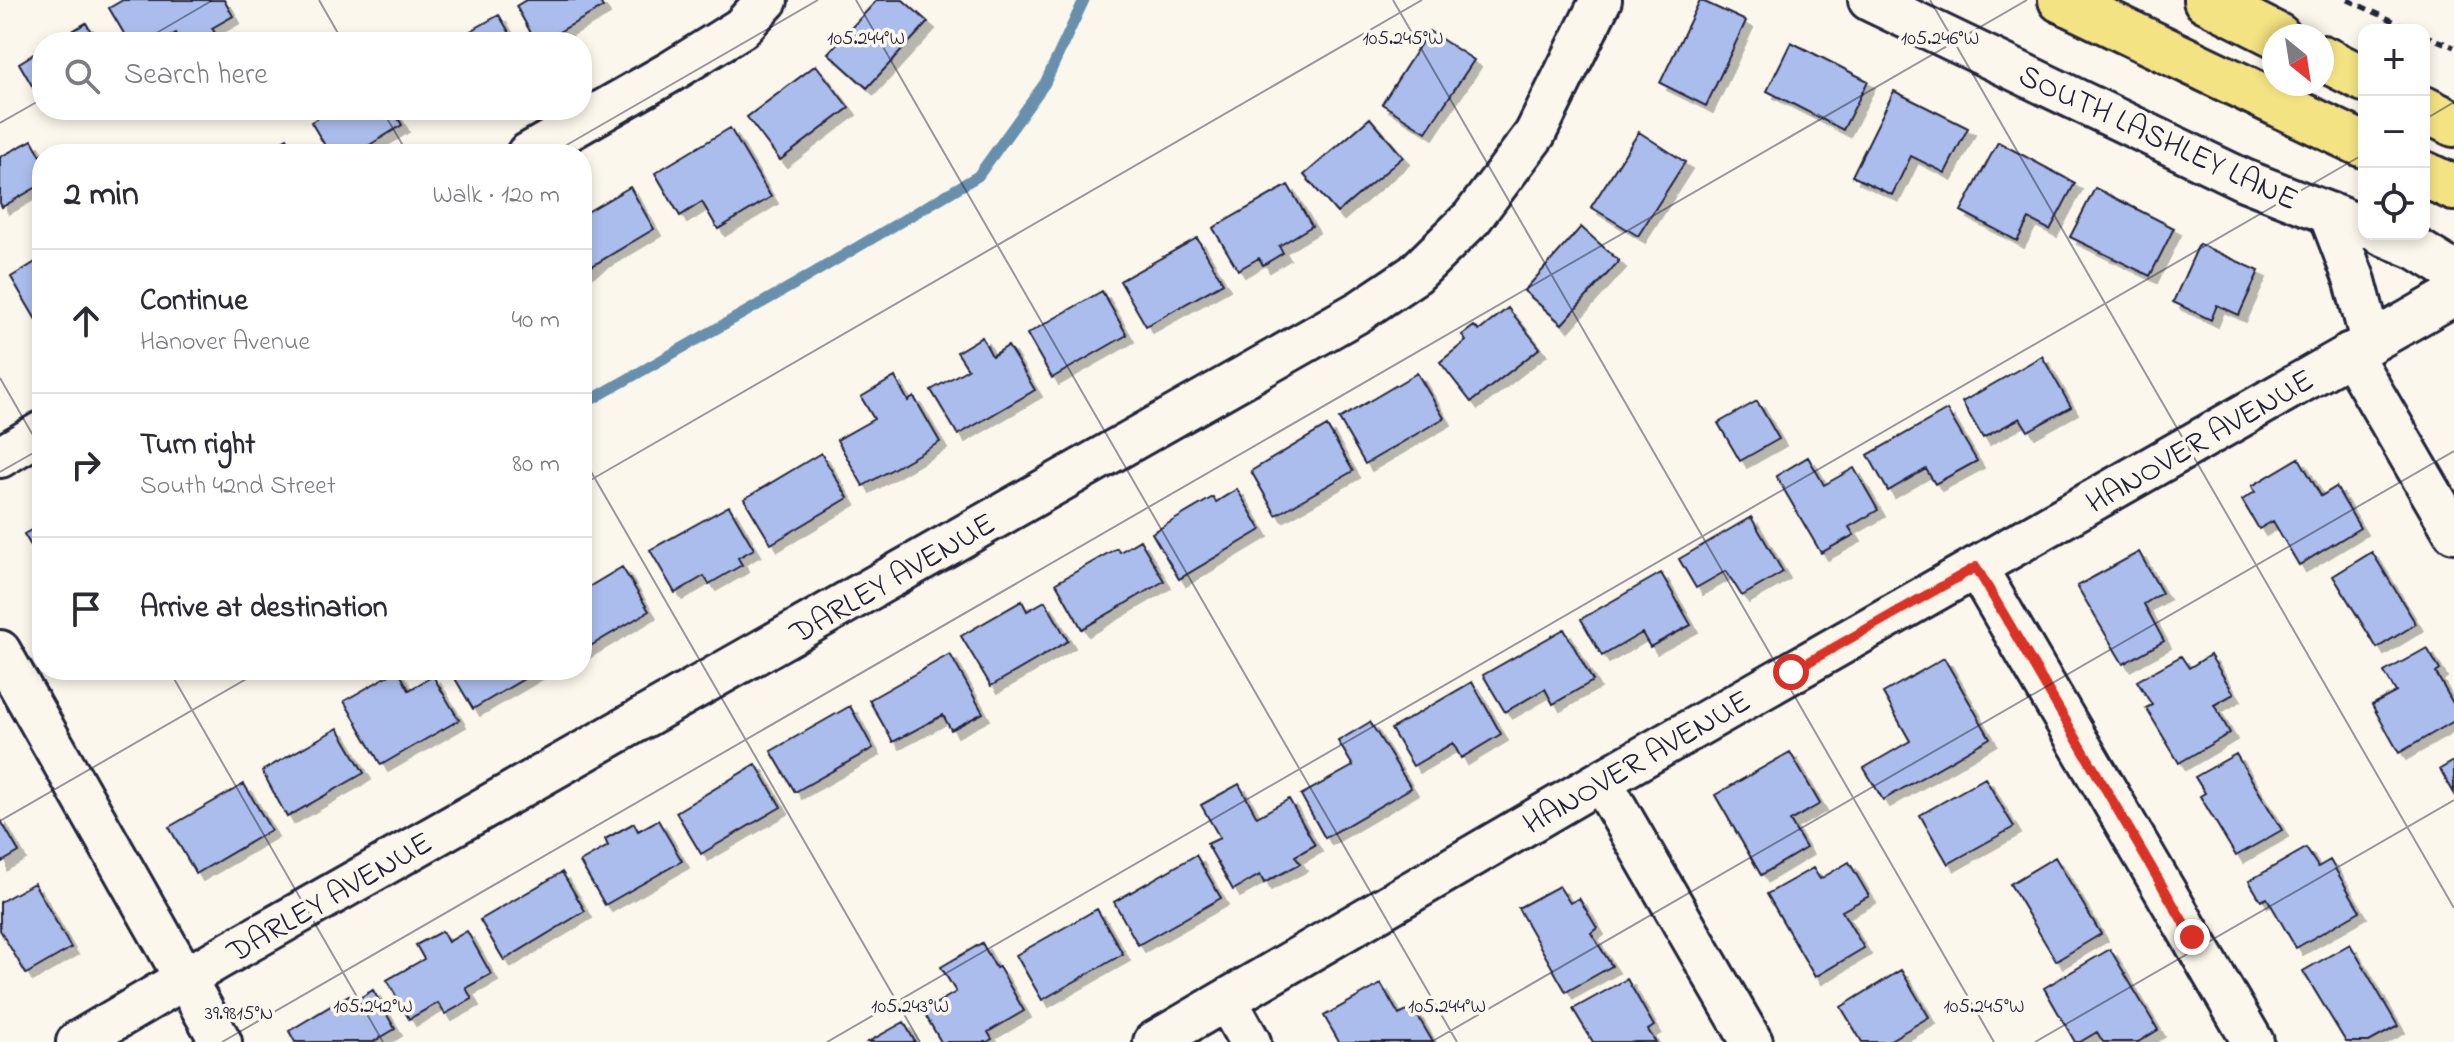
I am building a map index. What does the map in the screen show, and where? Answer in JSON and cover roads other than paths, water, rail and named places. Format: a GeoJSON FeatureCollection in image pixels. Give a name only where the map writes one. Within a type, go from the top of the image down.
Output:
{"type":"FeatureCollection","features":[{"type":"Feature","properties":{"kind":"highway"},"geometry":{"type":"LineString","coordinates":[[2061,0],[2358,142]]}},
{"type":"Feature","properties":{"kind":"highway"},"geometry":{"type":"LineString","coordinates":[[2206,0],[2262,28]]}},
{"type":"Feature","properties":{"kind":"highway"},"geometry":{"type":"LineString","coordinates":[[2334,64],[2358,76]]}},
{"type":"Feature","properties":{"kind":"highway"},"geometry":{"type":"LineString","coordinates":[[2430,112],[2454,124]]}},
{"type":"Feature","properties":{"kind":"highway"},"geometry":{"type":"LineString","coordinates":[[2430,177],[2454,188]]}},
{"type":"Feature","properties":{"kind":"street"},"geometry":{"type":"LineString","coordinates":[[592,117],[741,28],[767,0]]}},
{"type":"Feature","properties":{"kind":"street","name":"DARLEY AVENUE"},"geometry":{"type":"LineString","coordinates":[[77,1042],[1346,319],[1415,274],[1472,218],[1535,134],[1601,0]]}},
{"type":"Feature","properties":{"kind":"street","name":"SOUTH LASHLEY LANE"},"geometry":{"type":"LineString","coordinates":[[1869,0],[2244,180],[2347,220]]}},
{"type":"Feature","properties":{"kind":"street"},"geometry":{"type":"LineString","coordinates":[[544,144],[586,120]]}},
{"type":"Feature","properties":{"kind":"street"},"geometry":{"type":"LineString","coordinates":[[2347,220],[2361,347],[2454,532]]}},
{"type":"Feature","properties":{"kind":"street"},"geometry":{"type":"LineString","coordinates":[[2395,240],[2417,249],[2454,272]]}},
{"type":"Feature","properties":{"kind":"street","name":"HANOVER AVENUE"},"geometry":{"type":"LineString","coordinates":[[1154,1042],[1601,781],[2454,295]]}},
{"type":"Feature","properties":{"kind":"street"},"geometry":{"type":"LineString","coordinates":[[0,457],[32,438]]}},
{"type":"Feature","properties":{"kind":"street"},"geometry":{"type":"LineString","coordinates":[[1976,567],[2253,1042]]}},
{"type":"Feature","properties":{"kind":"street"},"geometry":{"type":"LineString","coordinates":[[0,651],[221,1042]]}},
{"type":"Feature","properties":{"kind":"street"},"geometry":{"type":"LineString","coordinates":[[1601,781],[1752,1042]]}},
{"type":"Feature","properties":{"kind":"street"},"geometry":{"type":"LineString","coordinates":[[1227,1001],[1250,1042]]}},
{"type":"Feature","properties":{"kind":"waterway"},"geometry":{"type":"LineString","coordinates":[[592,399],[978,176],[1045,83],[1084,0]]}}]}
